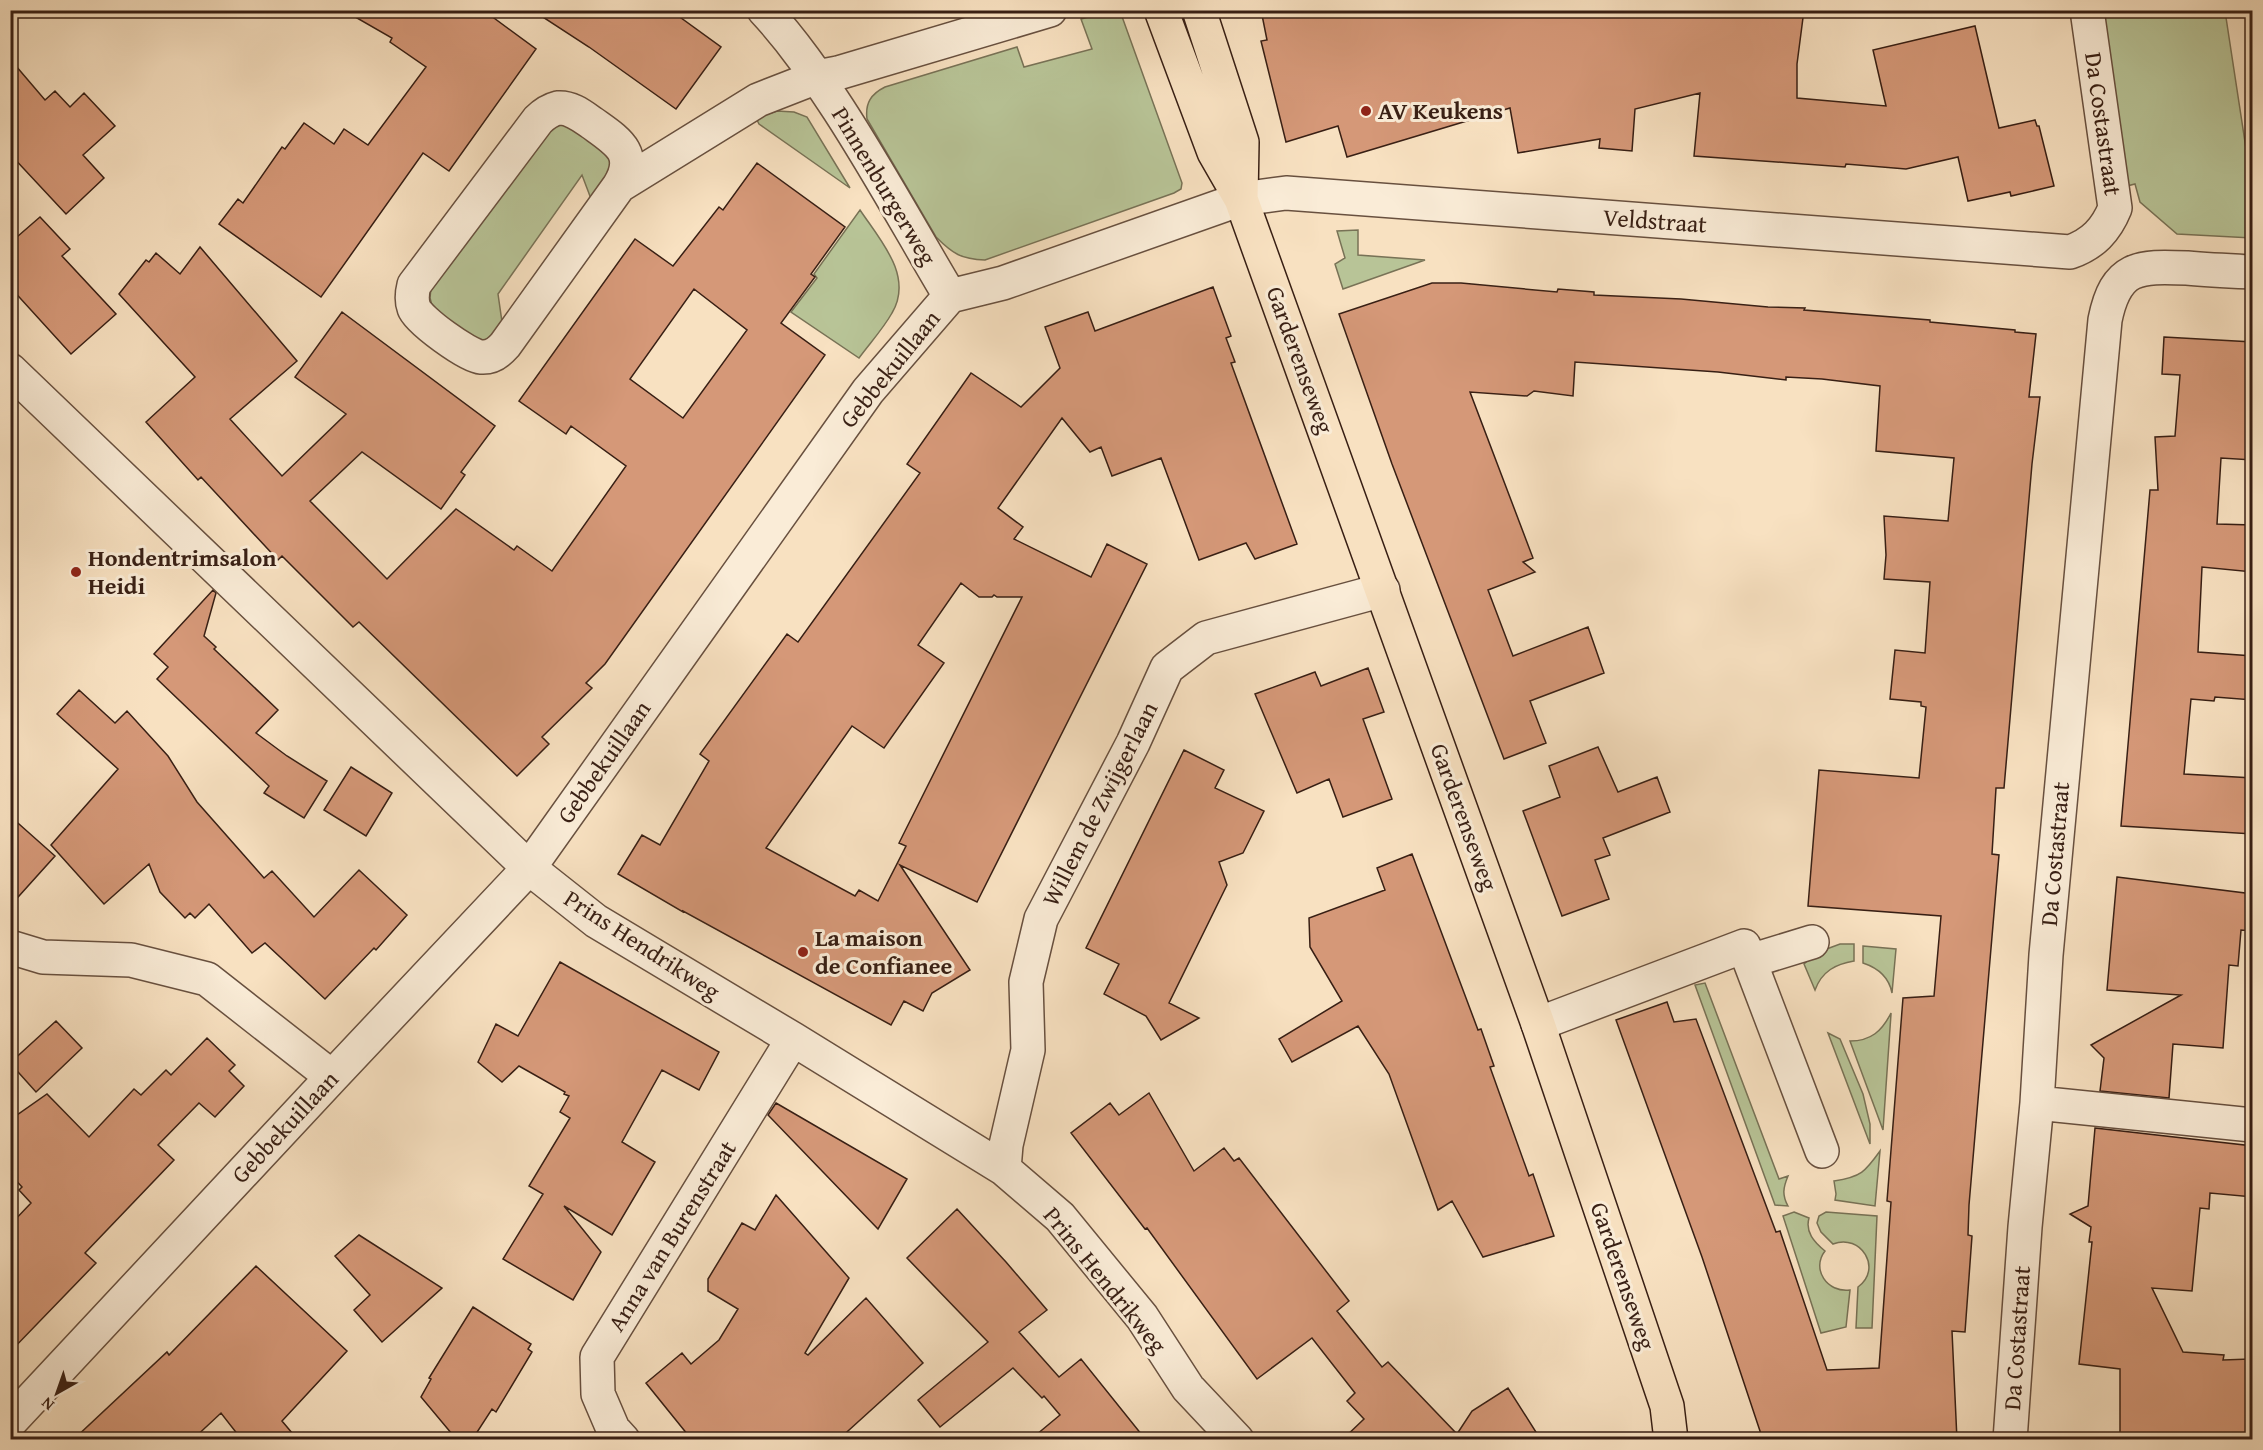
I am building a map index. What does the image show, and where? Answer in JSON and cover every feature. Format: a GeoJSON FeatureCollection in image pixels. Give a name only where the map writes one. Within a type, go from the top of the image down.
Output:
{"type":"FeatureCollection","features":[{"type":"Feature","properties":{"kind":"main road","name":"Garderenseweg"},"geometry":{"type":"LineString","coordinates":[[1161,10],[1214,152],[1241,199],[1538,1024],[1667,1406],[1671,1440]]}},
{"type":"Feature","properties":{"kind":"main road","name":"Garderenseweg"},"geometry":{"type":"LineString","coordinates":[[1199,10],[1242,142],[1241,199]]}},
{"type":"Feature","properties":{"kind":"street","name":"Pinnenburgerweg"},"geometry":{"type":"LineString","coordinates":[[764,10],[784,31],[817,77],[854,134],[950,296]]}},
{"type":"Feature","properties":{"kind":"street","name":"Pinnenburgerweg"},"geometry":{"type":"LineString","coordinates":[[817,77],[849,70],[1050,10]]}},
{"type":"Feature","properties":{"kind":"street","name":"Da Costastraat"},"geometry":{"type":"LineString","coordinates":[[2070,252],[2082,248],[2102,232],[2115,208],[2087,10]]}},
{"type":"Feature","properties":{"kind":"street"},"geometry":{"type":"LineString","coordinates":[[619,186],[626,174],[628,163],[619,142],[570,110],[558,108],[546,113],[538,120],[414,285],[411,297],[414,310],[468,353],[479,357],[490,357],[498,353],[619,186],[758,100],[817,77]]}},
{"type":"Feature","properties":{"kind":"street","name":"Veldstraat"},"geometry":{"type":"LineString","coordinates":[[1241,199],[1286,193],[2070,252]]}},
{"type":"Feature","properties":{"kind":"street","name":"Gebbekuillaan"},"geometry":{"type":"LineString","coordinates":[[10,1422],[529,868],[868,391],[950,296],[1003,283],[1241,199]]}},
{"type":"Feature","properties":{"kind":"street","name":"Da Costastraat"},"geometry":{"type":"LineString","coordinates":[[2010,1440],[2049,926],[2108,300],[2112,292],[2127,276],[2150,266],[2253,272]]}},
{"type":"Feature","properties":{"kind":"street","name":"Prins Hendrikweg"},"geometry":{"type":"LineString","coordinates":[[10,370],[529,868],[596,921],[1004,1169],[1060,1218],[1142,1317],[1188,1388],[1237,1440]]}},
{"type":"Feature","properties":{"kind":"street","name":"Willem de Zwijgerlaan"},"geometry":{"type":"LineString","coordinates":[[1004,1169],[1006,1145],[1028,1050],[1026,982],[1041,919],[1133,743],[1167,668],[1206,638],[1383,590]]}},
{"type":"Feature","properties":{"kind":"street"},"geometry":{"type":"LineString","coordinates":[[1750,961],[1812,942]]}},
{"type":"Feature","properties":{"kind":"street"},"geometry":{"type":"LineString","coordinates":[[1538,1024],[1744,946],[1822,1151]]}},
{"type":"Feature","properties":{"kind":"street"},"geometry":{"type":"LineString","coordinates":[[10,947],[43,957],[131,960],[207,980],[332,1077]]}},
{"type":"Feature","properties":{"kind":"street","name":"Anna van Burenstraat"},"geometry":{"type":"LineString","coordinates":[[623,1440],[613,1429],[598,1394],[597,1357],[793,1039]]}},
{"type":"Feature","properties":{"kind":"street"},"geometry":{"type":"LineString","coordinates":[[2037,1104],[2253,1125]]}},
{"type":"Feature","properties":{"kind":"green space"},"geometry":{"type":"Polygon","coordinates":[[[1099,11],[1120,11],[1182,183],[1181,189],[985,260],[963,257],[947,248],[936,237],[867,119],[870,100],[885,87],[1017,47],[1024,67],[1092,49],[1081,19],[1100,14],[1099,11]]]}},
{"type":"Feature","properties":{"kind":"green space"},"geometry":{"type":"Polygon","coordinates":[[[2100,11],[2225,11],[2252,188],[2252,238],[2177,234],[2140,202],[2135,184],[2127,186],[2100,11]]]}},
{"type":"Feature","properties":{"kind":"green space"},"geometry":{"type":"Polygon","coordinates":[[[777,111],[794,112],[807,117],[850,188],[759,124],[756,118],[777,111]]]}},
{"type":"Feature","properties":{"kind":"green space"},"geometry":{"type":"Polygon","coordinates":[[[558,124],[573,128],[589,138],[612,163],[593,204],[582,175],[498,294],[503,329],[485,342],[475,341],[433,309],[430,298],[431,288],[531,147],[558,124]]]}},
{"type":"Feature","properties":{"kind":"green space"},"geometry":{"type":"Polygon","coordinates":[[[860,210],[892,259],[899,286],[898,299],[892,313],[859,358],[791,312],[817,278],[814,274],[860,210]]]}},
{"type":"Feature","properties":{"kind":"green space"},"geometry":{"type":"Polygon","coordinates":[[[1358,230],[1358,255],[1425,260],[1343,289],[1335,264],[1345,258],[1337,231],[1358,230]]]}},
{"type":"Feature","properties":{"kind":"green space"},"geometry":{"type":"Polygon","coordinates":[[[1840,944],[1854,944],[1854,961],[1830,969],[1815,990],[1804,964],[1816,953],[1840,944]]]}},
{"type":"Feature","properties":{"kind":"green space"},"geometry":{"type":"Polygon","coordinates":[[[1863,946],[1896,949],[1892,993],[1882,974],[1863,963],[1863,946]]]}},
{"type":"Feature","properties":{"kind":"green space"},"geometry":{"type":"Polygon","coordinates":[[[1705,983],[1779,1179],[1788,1176],[1784,1191],[1788,1206],[1775,1205],[1695,985],[1705,983]]]}},
{"type":"Feature","properties":{"kind":"green space"},"geometry":{"type":"Polygon","coordinates":[[[1891,1013],[1883,1130],[1850,1041],[1857,1041],[1875,1034],[1891,1013]]]}},
{"type":"Feature","properties":{"kind":"green space"},"geometry":{"type":"Polygon","coordinates":[[[1828,1033],[1840,1039],[1863,1094],[1870,1124],[1870,1144],[1828,1033]]]}},
{"type":"Feature","properties":{"kind":"green space"},"geometry":{"type":"Polygon","coordinates":[[[1880,1151],[1875,1206],[1835,1200],[1834,1181],[1850,1178],[1862,1172],[1880,1151]]]}},
{"type":"Feature","properties":{"kind":"green space"},"geometry":{"type":"Polygon","coordinates":[[[1794,1212],[1809,1218],[1808,1228],[1811,1236],[1825,1251],[1820,1265],[1828,1284],[1834,1288],[1850,1290],[1846,1327],[1821,1333],[1783,1216],[1794,1212]]]}},
{"type":"Feature","properties":{"kind":"green space"},"geometry":{"type":"Polygon","coordinates":[[[1826,1212],[1877,1216],[1872,1328],[1856,1328],[1858,1287],[1865,1280],[1869,1271],[1865,1255],[1860,1248],[1852,1244],[1843,1242],[1833,1244],[1821,1232],[1817,1223],[1819,1216],[1826,1212]]]}},
{"type":"Feature","properties":{"kind":"building"},"geometry":{"type":"Polygon","coordinates":[[[343,10],[483,10],[536,49],[449,171],[423,153],[321,297],[219,224],[238,199],[243,203],[282,147],[285,149],[304,123],[334,144],[344,129],[368,145],[426,67],[390,42],[392,38],[343,10]]]}},
{"type":"Feature","properties":{"kind":"building"},"geometry":{"type":"Polygon","coordinates":[[[532,10],[670,10],[721,47],[676,109],[589,47],[532,10]]]}},
{"type":"Feature","properties":{"kind":"building"},"geometry":{"type":"Polygon","coordinates":[[[1261,10],[1804,10],[1797,64],[1797,98],[1886,106],[1873,50],[1975,26],[1999,128],[2035,120],[2039,126],[2054,186],[2011,196],[2010,192],[1968,201],[1958,157],[1906,169],[1694,156],[1700,93],[1635,109],[1632,151],[1599,148],[1600,139],[1518,153],[1510,108],[1347,157],[1338,126],[1286,142],[1261,41],[1267,40],[1261,10]]]}},
{"type":"Feature","properties":{"kind":"building"},"geometry":{"type":"Polygon","coordinates":[[[10,59],[45,100],[55,91],[70,107],[84,93],[115,126],[83,155],[104,178],[66,214],[10,154],[10,59]]]}},
{"type":"Feature","properties":{"kind":"building"},"geometry":{"type":"Polygon","coordinates":[[[757,163],[845,227],[811,274],[815,277],[781,323],[825,355],[605,664],[586,683],[592,688],[542,737],[549,744],[517,776],[359,622],[353,627],[282,556],[278,560],[201,477],[198,480],[146,422],[195,377],[119,294],[146,260],[149,262],[156,253],[180,274],[200,247],[297,361],[230,419],[282,476],[346,414],[295,377],[342,312],[495,426],[461,472],[465,475],[441,509],[362,452],[310,501],[387,579],[456,509],[514,550],[517,546],[552,571],[626,466],[571,426],[566,434],[519,401],[635,239],[673,266],[719,207],[723,210],[757,163]],[[694,289],[630,379],[683,418],[747,330],[694,289]]]}},
{"type":"Feature","properties":{"kind":"building"},"geometry":{"type":"Polygon","coordinates":[[[40,217],[70,249],[62,256],[116,314],[71,354],[10,287],[10,243],[40,217]]]}},
{"type":"Feature","properties":{"kind":"building"},"geometry":{"type":"Polygon","coordinates":[[[1432,283],[1461,283],[1557,292],[1558,289],[1594,292],[1594,295],[1805,308],[1804,310],[1930,320],[1930,322],[2036,334],[2029,397],[2040,397],[2032,464],[2004,788],[1996,788],[1992,854],[1999,855],[1969,1205],[1968,1235],[1972,1236],[1965,1332],[1952,1331],[1957,1440],[1763,1440],[1702,1257],[1616,1020],[1667,1002],[1674,1022],[1696,1019],[1776,1232],[1780,1231],[1827,1370],[1879,1368],[1891,1202],[1887,1201],[1903,998],[1934,996],[1941,916],[1808,906],[1819,770],[1919,778],[1926,707],[1921,706],[1921,702],[1890,699],[1895,650],[1925,653],[1930,582],[1884,579],[1886,555],[1884,516],[1948,521],[1954,458],[1876,451],[1880,386],[1822,379],[1786,377],[1786,380],[1718,372],[1575,362],[1573,396],[1534,391],[1527,396],[1470,392],[1533,558],[1523,562],[1535,572],[1488,590],[1513,656],[1588,627],[1604,673],[1530,701],[1546,743],[1504,759],[1392,464],[1339,314],[1432,283]]]}},
{"type":"Feature","properties":{"kind":"building"},"geometry":{"type":"Polygon","coordinates":[[[1213,287],[1231,336],[1226,338],[1235,362],[1231,363],[1297,544],[1255,559],[1246,543],[1199,560],[1161,458],[1112,476],[1101,447],[1090,452],[1062,418],[998,508],[1023,527],[1014,539],[1091,577],[1107,544],[1147,564],[977,902],[900,865],[970,970],[932,993],[923,1011],[904,1001],[891,1025],[618,874],[642,835],[660,845],[709,761],[700,754],[787,634],[798,642],[920,473],[907,464],[971,373],[1021,407],[1060,368],[1045,327],[1088,312],[1095,331],[1213,287]],[[961,583],[918,645],[944,663],[884,748],[852,726],[766,848],[855,896],[859,890],[878,901],[906,846],[899,843],[1022,597],[994,595],[979,597],[961,583]]]}},
{"type":"Feature","properties":{"kind":"building"},"geometry":{"type":"Polygon","coordinates":[[[2164,337],[2253,342],[2253,460],[2221,458],[2217,524],[2253,525],[2253,572],[2202,567],[2198,652],[2253,656],[2253,700],[2215,697],[2214,701],[2191,699],[2184,774],[2253,778],[2253,834],[2121,826],[2150,490],[2158,490],[2155,437],[2175,436],[2180,375],[2162,374],[2164,337]]]}},
{"type":"Feature","properties":{"kind":"building"},"geometry":{"type":"Polygon","coordinates":[[[213,590],[216,593],[204,636],[216,647],[214,649],[278,710],[256,733],[327,781],[304,818],[264,793],[269,786],[157,679],[168,667],[154,654],[213,590]]]}},
{"type":"Feature","properties":{"kind":"building"},"geometry":{"type":"Polygon","coordinates":[[[1368,668],[1384,712],[1363,719],[1392,799],[1343,817],[1329,779],[1297,793],[1255,694],[1315,672],[1321,686],[1368,668]]]}},
{"type":"Feature","properties":{"kind":"building"},"geometry":{"type":"Polygon","coordinates":[[[79,690],[115,723],[127,711],[168,756],[197,802],[264,878],[272,871],[314,917],[359,870],[407,915],[376,950],[374,948],[325,999],[265,943],[252,953],[209,904],[195,918],[190,913],[185,918],[160,892],[149,864],[104,904],[51,845],[118,769],[57,714],[79,690]]]}},
{"type":"Feature","properties":{"kind":"building"},"geometry":{"type":"Polygon","coordinates":[[[1598,747],[1618,792],[1657,777],[1670,812],[1603,838],[1610,855],[1595,860],[1609,899],[1562,916],[1523,811],[1560,797],[1549,766],[1598,747]]]}},
{"type":"Feature","properties":{"kind":"building"},"geometry":{"type":"Polygon","coordinates":[[[1184,750],[1224,770],[1215,788],[1264,811],[1243,853],[1219,862],[1227,885],[1169,1003],[1199,1018],[1161,1040],[1146,1016],[1104,994],[1119,964],[1086,948],[1184,750]]]}},
{"type":"Feature","properties":{"kind":"building"},"geometry":{"type":"Polygon","coordinates":[[[351,767],[392,793],[366,836],[324,810],[351,767]]]}},
{"type":"Feature","properties":{"kind":"building"},"geometry":{"type":"Polygon","coordinates":[[[10,816],[55,856],[10,906],[10,816]]]}},
{"type":"Feature","properties":{"kind":"building"},"geometry":{"type":"Polygon","coordinates":[[[1412,854],[1478,1030],[1481,1029],[1494,1066],[1490,1067],[1529,1176],[1533,1174],[1554,1236],[1483,1257],[1452,1201],[1438,1210],[1389,1074],[1358,1026],[1292,1062],[1279,1039],[1342,1001],[1310,947],[1309,918],[1385,890],[1377,868],[1412,854]]]}},
{"type":"Feature","properties":{"kind":"building"},"geometry":{"type":"Polygon","coordinates":[[[2117,877],[2253,894],[2253,931],[2241,930],[2238,966],[2229,965],[2223,1048],[2173,1044],[2169,1098],[2100,1091],[2104,1058],[2091,1045],[2181,995],[2107,990],[2117,877]]]}},
{"type":"Feature","properties":{"kind":"building"},"geometry":{"type":"Polygon","coordinates":[[[560,962],[719,1052],[699,1090],[662,1070],[622,1142],[655,1162],[612,1235],[564,1206],[601,1252],[573,1300],[503,1259],[543,1194],[529,1186],[570,1118],[560,1112],[569,1096],[519,1066],[502,1082],[478,1062],[496,1024],[518,1036],[560,962]]]}},
{"type":"Feature","properties":{"kind":"building"},"geometry":{"type":"Polygon","coordinates":[[[56,1021],[82,1048],[36,1092],[10,1063],[56,1021]]]}},
{"type":"Feature","properties":{"kind":"building"},"geometry":{"type":"Polygon","coordinates":[[[207,1038],[235,1065],[229,1071],[244,1086],[215,1117],[199,1103],[158,1145],[174,1160],[85,1253],[96,1263],[10,1352],[10,1225],[31,1203],[19,1190],[22,1187],[10,1174],[10,1120],[47,1094],[89,1137],[134,1089],[141,1095],[166,1070],[171,1075],[207,1038]]]}},
{"type":"Feature","properties":{"kind":"building"},"geometry":{"type":"Polygon","coordinates":[[[1149,1093],[1194,1171],[1224,1148],[1234,1161],[1239,1158],[1349,1301],[1337,1311],[1382,1367],[1388,1362],[1457,1434],[1472,1411],[1508,1388],[1541,1440],[1342,1440],[1364,1419],[1347,1401],[1355,1393],[1312,1338],[1257,1379],[1147,1228],[1145,1229],[1071,1133],[1110,1103],[1119,1115],[1149,1093]]]}},
{"type":"Feature","properties":{"kind":"building"},"geometry":{"type":"Polygon","coordinates":[[[776,1103],[907,1179],[878,1229],[768,1115],[776,1103]]]}},
{"type":"Feature","properties":{"kind":"building"},"geometry":{"type":"Polygon","coordinates":[[[2095,1128],[2253,1146],[2253,1197],[2210,1193],[2209,1209],[2200,1208],[2192,1291],[2152,1288],[2183,1352],[2224,1355],[2223,1360],[2250,1359],[2251,1377],[2253,1377],[2253,1440],[2120,1440],[2120,1369],[2079,1364],[2092,1242],[2089,1242],[2091,1227],[2070,1214],[2088,1206],[2095,1128]]]}},
{"type":"Feature","properties":{"kind":"building"},"geometry":{"type":"Polygon","coordinates":[[[776,1195],[849,1278],[805,1353],[808,1355],[866,1298],[923,1363],[838,1440],[692,1440],[646,1383],[682,1353],[691,1364],[719,1340],[738,1309],[708,1291],[708,1279],[742,1223],[755,1230],[776,1195]]]}},
{"type":"Feature","properties":{"kind":"building"},"geometry":{"type":"Polygon","coordinates":[[[957,1209],[1047,1310],[1019,1332],[1059,1377],[1081,1359],[1146,1440],[1030,1440],[1060,1415],[1044,1396],[1042,1398],[1013,1368],[940,1427],[918,1400],[988,1342],[907,1258],[957,1209]]]}},
{"type":"Feature","properties":{"kind":"building"},"geometry":{"type":"Polygon","coordinates":[[[359,1235],[442,1288],[382,1342],[354,1310],[370,1295],[335,1256],[359,1235]]]}},
{"type":"Feature","properties":{"kind":"building"},"geometry":{"type":"Polygon","coordinates":[[[256,1266],[347,1351],[282,1421],[298,1440],[242,1440],[221,1413],[192,1440],[73,1440],[167,1352],[169,1355],[256,1266]]]}},
{"type":"Feature","properties":{"kind":"building"},"geometry":{"type":"Polygon","coordinates":[[[473,1307],[531,1344],[528,1349],[532,1352],[496,1412],[492,1409],[472,1440],[457,1440],[421,1397],[431,1379],[429,1378],[473,1307]]]}},
{"type":"Feature","properties":{"kind":"place","name":"AV Keukens"},"geometry":{"type":"Point","coordinates":[1366,111]}},
{"type":"Feature","properties":{"kind":"place","name":"Hondentrimsalon Heidi"},"geometry":{"type":"Point","coordinates":[76,572]}},
{"type":"Feature","properties":{"kind":"place","name":"La maison de Confianee"},"geometry":{"type":"Point","coordinates":[803,952]}}]}
